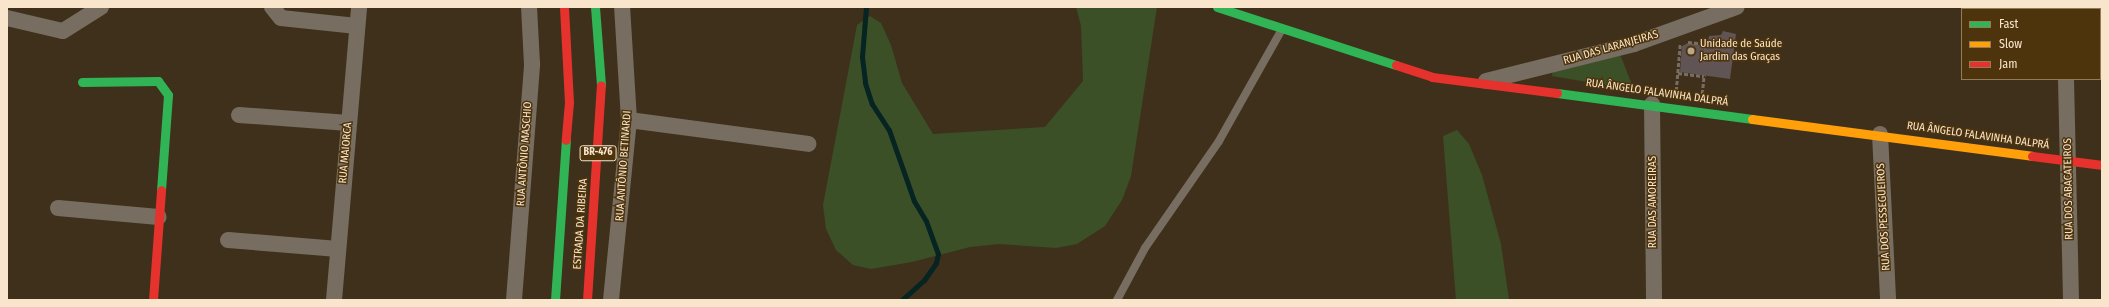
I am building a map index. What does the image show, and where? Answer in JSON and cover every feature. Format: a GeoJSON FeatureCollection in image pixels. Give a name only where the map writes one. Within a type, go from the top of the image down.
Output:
{"type":"FeatureCollection","features":[{"type":"Feature","properties":{"kind":"street"},"geometry":{"type":"LineString","coordinates":[[7,18],[63,31],[101,7]]}},
{"type":"Feature","properties":{"kind":"street","name":"RUA MAIORCA"},"geometry":{"type":"LineString","coordinates":[[334,300],[359,7]]}},
{"type":"Feature","properties":{"kind":"street","name":"RUA ANTÔNIO MASCHIO"},"geometry":{"type":"LineString","coordinates":[[514,300],[532,64],[529,7]]}},
{"type":"Feature","properties":{"kind":"street","name":"ESTRADA DA RIBEIRA"},"geometry":{"type":"LineString","coordinates":[[555,300],[569,102],[564,7]]}},
{"type":"Feature","properties":{"kind":"street","name":"ESTRADA DA RIBEIRA"},"geometry":{"type":"LineString","coordinates":[[587,300],[601,84],[595,7]]}},
{"type":"Feature","properties":{"kind":"street","name":"RUA ANTÔNIO BETINARDI"},"geometry":{"type":"LineString","coordinates":[[611,300],[629,120],[622,7]]}},
{"type":"Feature","properties":{"kind":"street","name":"RUA ÂNGELO FALAVINHA DALPRÁ"},"geometry":{"type":"LineString","coordinates":[[1216,7],[1398,68],[1432,76],[1880,134],[2102,165]]}},
{"type":"Feature","properties":{"kind":"street","name":"RUA DAS LARANJEIRAS"},"geometry":{"type":"LineString","coordinates":[[1481,82],[1634,44],[1738,7]]}},
{"type":"Feature","properties":{"kind":"street"},"geometry":{"type":"LineString","coordinates":[[274,9],[281,18],[357,26]]}},
{"type":"Feature","properties":{"kind":"street","name":"RUA DOS ABACATEIROS"},"geometry":{"type":"LineString","coordinates":[[2066,80],[2071,300]]}},
{"type":"Feature","properties":{"kind":"street"},"geometry":{"type":"LineString","coordinates":[[82,82],[158,81],[168,95],[153,300]]}},
{"type":"Feature","properties":{"kind":"street","name":"RUA DAS AMOREIRAS"},"geometry":{"type":"LineString","coordinates":[[1652,104],[1654,300]]}},
{"type":"Feature","properties":{"kind":"street"},"geometry":{"type":"LineString","coordinates":[[239,115],[349,123]]}},
{"type":"Feature","properties":{"kind":"street"},"geometry":{"type":"LineString","coordinates":[[629,120],[808,144]]}},
{"type":"Feature","properties":{"kind":"street","name":"RUA DOS PESSEGUEIROS"},"geometry":{"type":"LineString","coordinates":[[1880,134],[1888,300]]}},
{"type":"Feature","properties":{"kind":"street"},"geometry":{"type":"LineString","coordinates":[[58,208],[159,217]]}},
{"type":"Feature","properties":{"kind":"street"},"geometry":{"type":"LineString","coordinates":[[228,240],[338,249]]}},
{"type":"Feature","properties":{"kind":"lane"},"geometry":{"type":"LineString","coordinates":[[1117,300],[1145,248],[1219,141],[1282,29]]}},
{"type":"Feature","properties":{"kind":"path"},"geometry":{"type":"LineString","coordinates":[[1675,107],[1682,42],[1708,44]]}},
{"type":"Feature","properties":{"kind":"path"},"geometry":{"type":"LineString","coordinates":[[1678,73],[1704,76]]}},
{"type":"Feature","properties":{"kind":"green space"},"geometry":{"type":"Polygon","coordinates":[[[1076,7],[1157,7],[1131,176],[1122,200],[1105,226],[1077,244],[1056,248],[999,244],[970,247],[912,262],[871,269],[853,265],[836,250],[826,229],[823,205],[857,25],[870,16],[881,23],[891,45],[902,83],[933,134],[1045,127],[1083,81],[1081,26],[1076,7]]]}},
{"type":"Feature","properties":{"kind":"green space"},"geometry":{"type":"Polygon","coordinates":[[[1620,54],[1634,90],[1552,76],[1553,70],[1620,54]]]}},
{"type":"Feature","properties":{"kind":"green space"},"geometry":{"type":"Polygon","coordinates":[[[1457,130],[1469,144],[1482,175],[1501,244],[1509,300],[1456,300],[1443,136],[1457,130]]]}},
{"type":"Feature","properties":{"kind":"building"},"geometry":{"type":"Polygon","coordinates":[[[1723,31],[1736,34],[1730,79],[1680,72],[1682,46],[1688,43],[1707,46],[1709,36],[1721,35],[1723,31]]]}},
{"type":"Feature","properties":{"kind":"waterway"},"geometry":{"type":"LineString","coordinates":[[866,7],[862,57],[865,83],[872,104],[889,130],[914,201],[926,221],[938,254],[936,263],[924,280],[902,300]]}},
{"type":"Feature","properties":{"kind":"traffic: fast"},"geometry":{"type":"LineString","coordinates":[[595,7],[601,85]]}},
{"type":"Feature","properties":{"kind":"traffic: fast"},"geometry":{"type":"LineString","coordinates":[[1217,7],[1396,65]]}},
{"type":"Feature","properties":{"kind":"traffic: fast"},"geometry":{"type":"LineString","coordinates":[[82,82],[158,81],[168,95],[161,190]]}},
{"type":"Feature","properties":{"kind":"traffic: fast"},"geometry":{"type":"LineString","coordinates":[[1557,93],[1752,119]]}},
{"type":"Feature","properties":{"kind":"traffic: fast"},"geometry":{"type":"LineString","coordinates":[[555,300],[566,140]]}},
{"type":"Feature","properties":{"kind":"traffic: slow"},"geometry":{"type":"LineString","coordinates":[[1752,119],[2032,156]]}},
{"type":"Feature","properties":{"kind":"traffic: jam"},"geometry":{"type":"LineString","coordinates":[[564,7],[569,102],[566,140]]}},
{"type":"Feature","properties":{"kind":"traffic: jam"},"geometry":{"type":"LineString","coordinates":[[1396,65],[1432,77],[1557,93]]}},
{"type":"Feature","properties":{"kind":"traffic: jam"},"geometry":{"type":"LineString","coordinates":[[587,300],[601,85]]}},
{"type":"Feature","properties":{"kind":"traffic: jam"},"geometry":{"type":"LineString","coordinates":[[2032,156],[2102,165]]}},
{"type":"Feature","properties":{"kind":"traffic: jam"},"geometry":{"type":"LineString","coordinates":[[153,300],[161,190]]}},
{"type":"Feature","properties":{"kind":"place","name":"Unidade de Saúde Jardim das Graças"},"geometry":{"type":"Point","coordinates":[1691,51]}}]}
